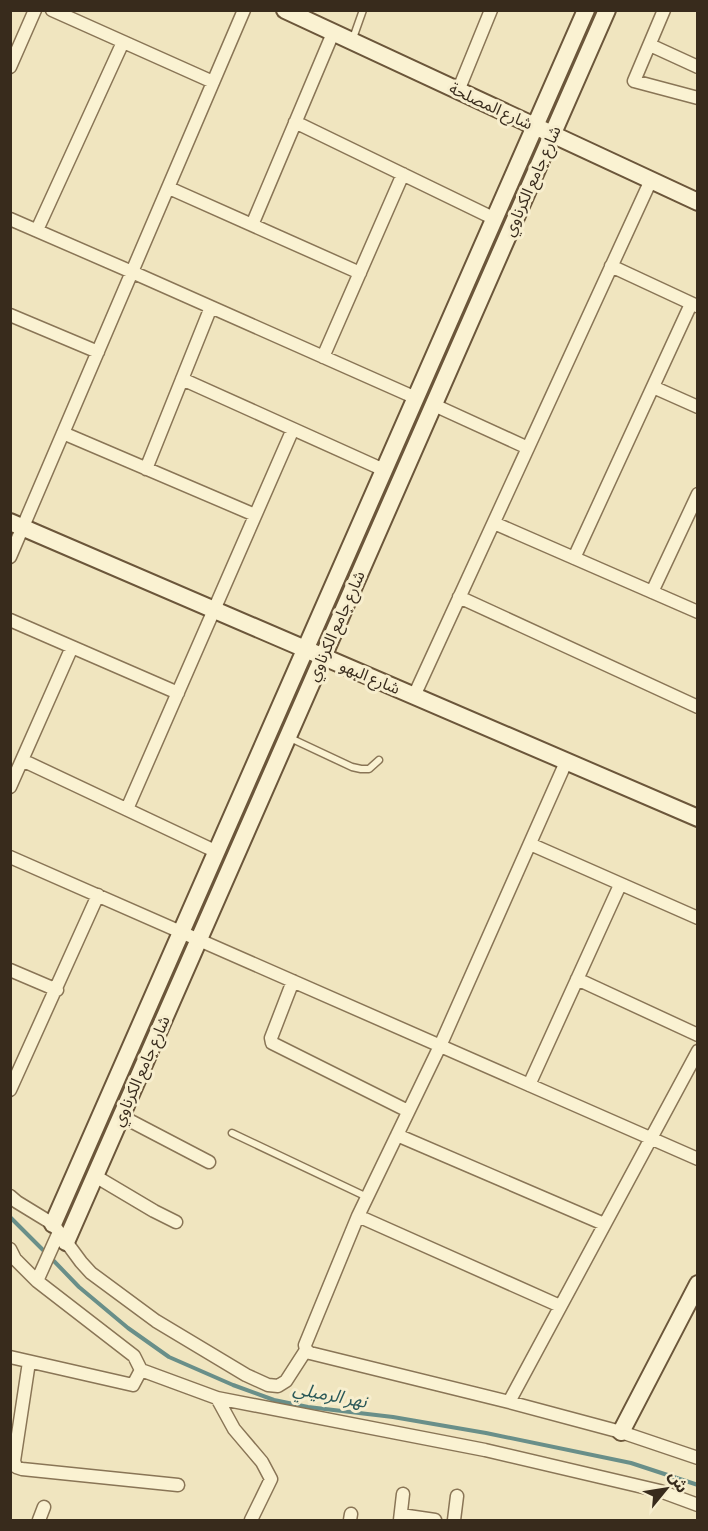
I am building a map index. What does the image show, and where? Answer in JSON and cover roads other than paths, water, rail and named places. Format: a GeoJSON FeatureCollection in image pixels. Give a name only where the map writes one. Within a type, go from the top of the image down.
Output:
{"type":"FeatureCollection","features":[{"type":"Feature","properties":{"kind":"main road","name":"شارع المصلحة"},"geometry":{"type":"LineString","coordinates":[[285,10],[698,202]]}},
{"type":"Feature","properties":{"kind":"main road","name":"شارع جامع الكرناوي"},"geometry":{"type":"LineString","coordinates":[[59,1232],[181,932],[586,10]]}},
{"type":"Feature","properties":{"kind":"main road","name":"شارع جامع الكرناوي"},"geometry":{"type":"LineString","coordinates":[[59,1232],[94,1176],[121,1116],[607,10]]}},
{"type":"Feature","properties":{"kind":"main road","name":"شارع البهو"},"geometry":{"type":"LineString","coordinates":[[17,525],[698,818]]}},
{"type":"Feature","properties":{"kind":"main road"},"geometry":{"type":"LineString","coordinates":[[621,1432],[698,1284]]}},
{"type":"Feature","properties":{"kind":"street"},"geometry":{"type":"LineString","coordinates":[[10,67],[35,10]]}},
{"type":"Feature","properties":{"kind":"street"},"geometry":{"type":"LineString","coordinates":[[52,10],[213,82]]}},
{"type":"Feature","properties":{"kind":"street"},"geometry":{"type":"LineString","coordinates":[[10,558],[17,525],[63,433],[244,10]]}},
{"type":"Feature","properties":{"kind":"street"},"geometry":{"type":"LineString","coordinates":[[458,91],[491,10]]}},
{"type":"Feature","properties":{"kind":"street"},"geometry":{"type":"LineString","coordinates":[[664,10],[634,81],[698,98]]}},
{"type":"Feature","properties":{"kind":"street"},"geometry":{"type":"LineString","coordinates":[[252,225],[333,33]]}},
{"type":"Feature","properties":{"kind":"street"},"geometry":{"type":"LineString","coordinates":[[37,230],[123,42]]}},
{"type":"Feature","properties":{"kind":"street"},"geometry":{"type":"LineString","coordinates":[[650,45],[698,67]]}},
{"type":"Feature","properties":{"kind":"street"},"geometry":{"type":"LineString","coordinates":[[296,122],[495,219]]}},
{"type":"Feature","properties":{"kind":"street"},"geometry":{"type":"LineString","coordinates":[[323,357],[403,174]]}},
{"type":"Feature","properties":{"kind":"street"},"geometry":{"type":"LineString","coordinates":[[414,696],[651,180]]}},
{"type":"Feature","properties":{"kind":"street"},"geometry":{"type":"LineString","coordinates":[[169,188],[360,273]]}},
{"type":"Feature","properties":{"kind":"street"},"geometry":{"type":"LineString","coordinates":[[10,219],[416,398]]}},
{"type":"Feature","properties":{"kind":"street"},"geometry":{"type":"LineString","coordinates":[[574,558],[653,387],[694,305],[611,266]]}},
{"type":"Feature","properties":{"kind":"street"},"geometry":{"type":"LineString","coordinates":[[146,468],[211,307]]}},
{"type":"Feature","properties":{"kind":"street"},"geometry":{"type":"LineString","coordinates":[[10,315],[98,352]]}},
{"type":"Feature","properties":{"kind":"street"},"geometry":{"type":"LineString","coordinates":[[182,379],[384,470]]}},
{"type":"Feature","properties":{"kind":"street"},"geometry":{"type":"LineString","coordinates":[[653,387],[698,407]]}},
{"type":"Feature","properties":{"kind":"street"},"geometry":{"type":"LineString","coordinates":[[434,405],[528,448]]}},
{"type":"Feature","properties":{"kind":"street"},"geometry":{"type":"LineString","coordinates":[[127,809],[292,429]]}},
{"type":"Feature","properties":{"kind":"street"},"geometry":{"type":"LineString","coordinates":[[63,433],[255,515]]}},
{"type":"Feature","properties":{"kind":"street"},"geometry":{"type":"LineString","coordinates":[[652,592],[698,494]]}},
{"type":"Feature","properties":{"kind":"street"},"geometry":{"type":"LineString","coordinates":[[494,523],[698,612]]}},
{"type":"Feature","properties":{"kind":"street"},"geometry":{"type":"LineString","coordinates":[[459,597],[698,707]]}},
{"type":"Feature","properties":{"kind":"street"},"geometry":{"type":"LineString","coordinates":[[10,620],[177,693]]}},
{"type":"Feature","properties":{"kind":"street"},"geometry":{"type":"LineString","coordinates":[[10,787],[72,646]]}},
{"type":"Feature","properties":{"kind":"street"},"geometry":{"type":"LineString","coordinates":[[22,760],[217,852]]}},
{"type":"Feature","properties":{"kind":"street"},"geometry":{"type":"LineString","coordinates":[[566,762],[440,1046],[358,1216],[304,1343],[306,1350],[310,1353],[621,1432],[698,1458]]}},
{"type":"Feature","properties":{"kind":"street"},"geometry":{"type":"LineString","coordinates":[[530,844],[698,918]]}},
{"type":"Feature","properties":{"kind":"street"},"geometry":{"type":"LineString","coordinates":[[10,857],[698,1159]]}},
{"type":"Feature","properties":{"kind":"street"},"geometry":{"type":"LineString","coordinates":[[529,1085],[620,885]]}},
{"type":"Feature","properties":{"kind":"street"},"geometry":{"type":"LineString","coordinates":[[10,1090],[98,895]]}},
{"type":"Feature","properties":{"kind":"street"},"geometry":{"type":"LineString","coordinates":[[10,970],[57,990]]}},
{"type":"Feature","properties":{"kind":"street"},"geometry":{"type":"LineString","coordinates":[[577,979],[698,1035]]}},
{"type":"Feature","properties":{"kind":"street"},"geometry":{"type":"LineString","coordinates":[[293,981],[271,1038],[272,1043],[408,1111]]}},
{"type":"Feature","properties":{"kind":"street"},"geometry":{"type":"LineString","coordinates":[[509,1402],[698,1051]]}},
{"type":"Feature","properties":{"kind":"street"},"geometry":{"type":"LineString","coordinates":[[121,1116],[209,1162]]}},
{"type":"Feature","properties":{"kind":"street"},"geometry":{"type":"LineString","coordinates":[[397,1135],[604,1224]]}},
{"type":"Feature","properties":{"kind":"street"},"geometry":{"type":"LineString","coordinates":[[94,1176],[176,1222]]}},
{"type":"Feature","properties":{"kind":"street"},"geometry":{"type":"LineString","coordinates":[[10,1196],[59,1232],[91,1273],[156,1321],[246,1375],[268,1385],[278,1386],[286,1381],[306,1350]]}},
{"type":"Feature","properties":{"kind":"street"},"geometry":{"type":"LineString","coordinates":[[358,1216],[560,1306]]}},
{"type":"Feature","properties":{"kind":"street"},"geometry":{"type":"LineString","coordinates":[[37,1281],[59,1232]]}},
{"type":"Feature","properties":{"kind":"street"},"geometry":{"type":"LineString","coordinates":[[10,1249],[15,1259],[37,1281],[134,1356],[141,1370],[217,1398],[485,1450],[660,1491],[698,1505]]}},
{"type":"Feature","properties":{"kind":"street"},"geometry":{"type":"LineString","coordinates":[[10,1357],[133,1385],[141,1370]]}},
{"type":"Feature","properties":{"kind":"street"},"geometry":{"type":"LineString","coordinates":[[29,1362],[14,1461],[16,1467],[178,1485]]}},
{"type":"Feature","properties":{"kind":"street"},"geometry":{"type":"LineString","coordinates":[[217,1398],[234,1429],[262,1462],[271,1479],[251,1521]]}},
{"type":"Feature","properties":{"kind":"street"},"geometry":{"type":"LineString","coordinates":[[404,1494],[400,1518],[435,1521]]}},
{"type":"Feature","properties":{"kind":"street"},"geometry":{"type":"LineString","coordinates":[[454,1521],[457,1496]]}},
{"type":"Feature","properties":{"kind":"street"},"geometry":{"type":"LineString","coordinates":[[39,1521],[44,1507]]}},
{"type":"Feature","properties":{"kind":"lane"},"geometry":{"type":"LineString","coordinates":[[352,42],[363,10]]}},
{"type":"Feature","properties":{"kind":"lane"},"geometry":{"type":"LineString","coordinates":[[287,737],[352,767],[369,769],[379,760]]}},
{"type":"Feature","properties":{"kind":"lane"},"geometry":{"type":"LineString","coordinates":[[232,1133],[367,1197]]}},
{"type":"Feature","properties":{"kind":"waterway","name":"نهر الرميلي"},"geometry":{"type":"LineString","coordinates":[[10,1217],[46,1253]]}},
{"type":"Feature","properties":{"kind":"waterway","name":"نهر الرميلي"},"geometry":{"type":"LineString","coordinates":[[51,1258],[79,1287],[128,1328],[169,1357],[274,1400],[486,1433],[631,1463],[698,1485]]}}]}
